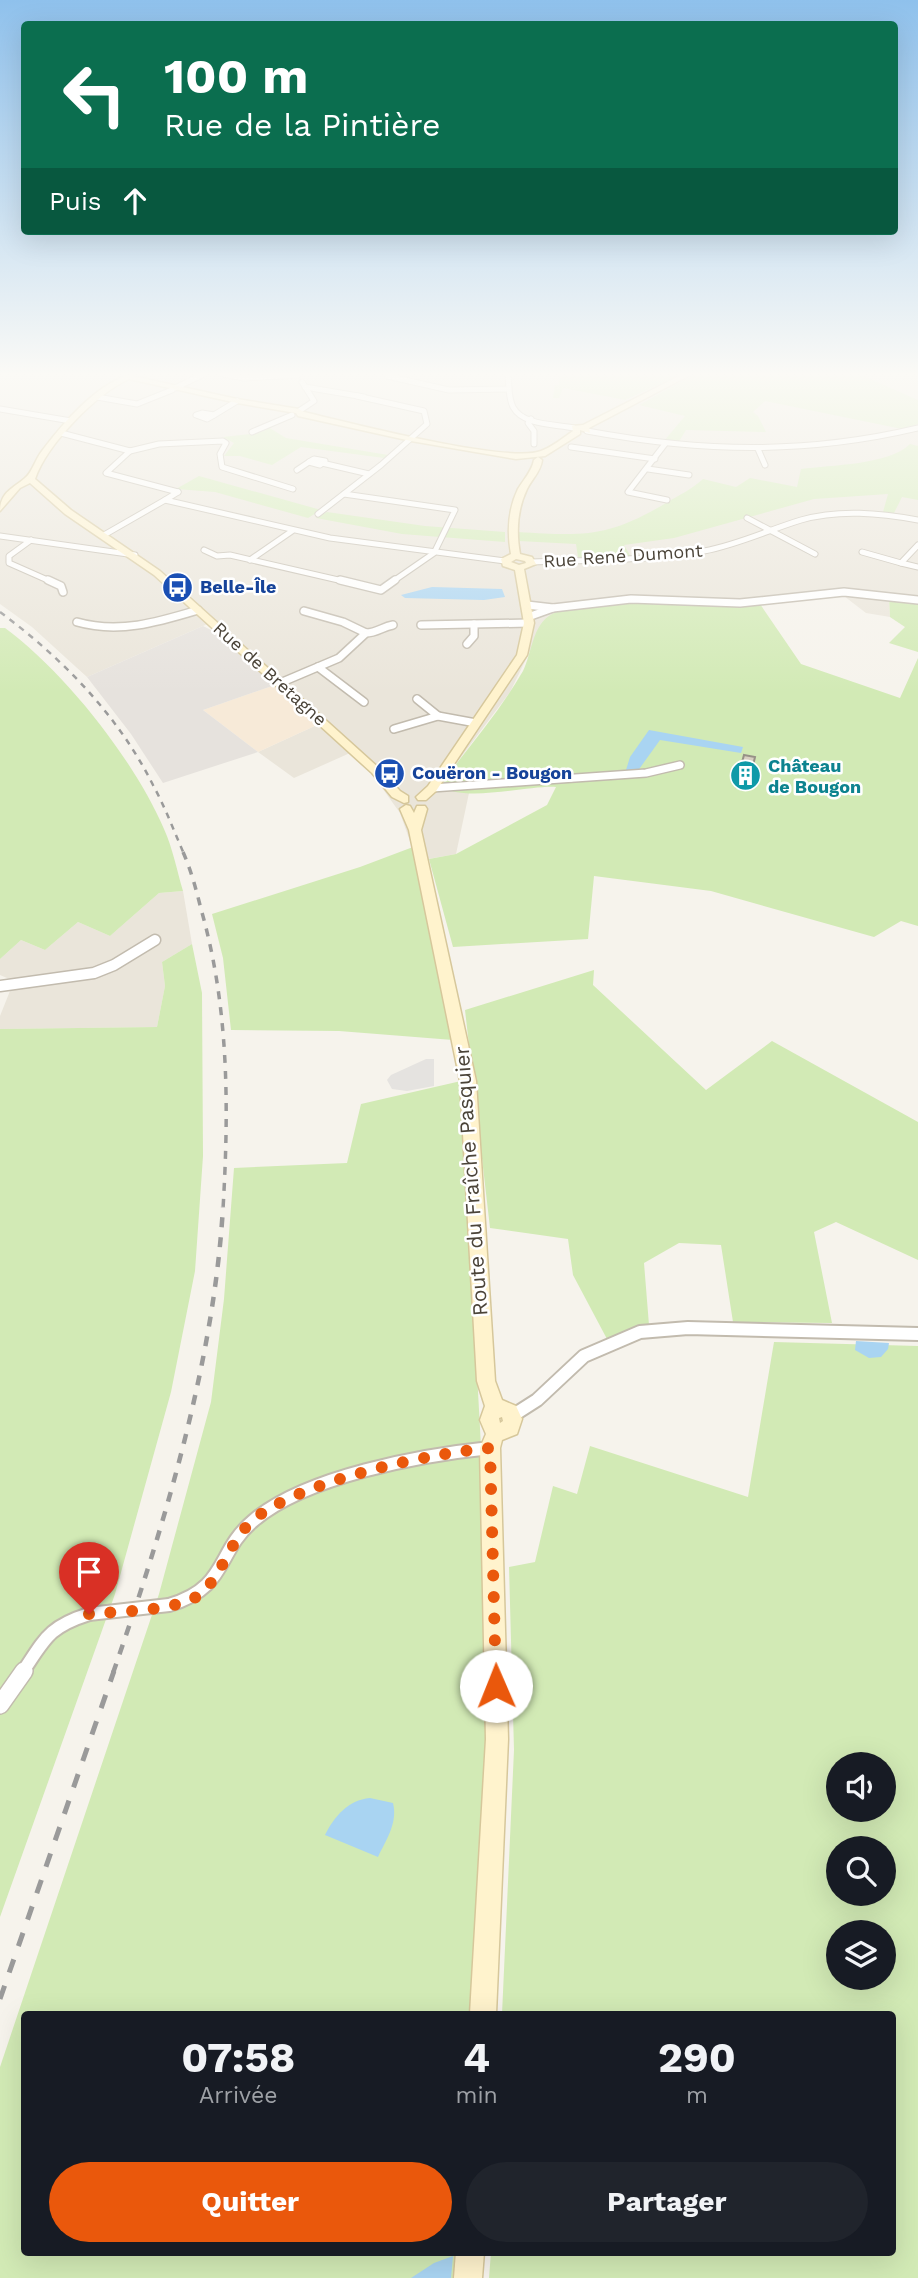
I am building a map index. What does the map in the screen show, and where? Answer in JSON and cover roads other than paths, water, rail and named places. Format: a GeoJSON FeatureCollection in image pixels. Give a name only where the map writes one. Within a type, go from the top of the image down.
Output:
{"type":"FeatureCollection","features":[{"type":"Feature","properties":{"kind":"main road"},"geometry":{"type":"LineString","coordinates":[[516,556],[512,537],[514,504],[529,480]]}},
{"type":"Feature","properties":{"kind":"main road"},"geometry":{"type":"LineString","coordinates":[[0,508],[15,491],[32,482]]}},
{"type":"Feature","properties":{"kind":"main road","name":"Rue de Bretagne"},"geometry":{"type":"LineString","coordinates":[[32,482],[45,496],[135,555],[376,771],[405,804]]}},
{"type":"Feature","properties":{"kind":"main road"},"geometry":{"type":"LineString","coordinates":[[516,556],[527,557],[531,562],[527,567],[508,566],[505,561],[516,556]]}},
{"type":"Feature","properties":{"kind":"main road"},"geometry":{"type":"LineString","coordinates":[[519,568],[528,615]]}},
{"type":"Feature","properties":{"kind":"main road","name":"Route du Fraîche Pasquier"},"geometry":{"type":"LineString","coordinates":[[415,830],[425,798],[518,662],[527,640],[528,615]]}},
{"type":"Feature","properties":{"kind":"main road"},"geometry":{"type":"LineString","coordinates":[[405,804],[411,796],[425,798]]}},
{"type":"Feature","properties":{"kind":"main road","name":"Route du Fraîche Pasquier"},"geometry":{"type":"LineString","coordinates":[[405,804],[415,830],[468,1081],[486,1381],[498,1426],[497,1739],[483,2011]]}},
{"type":"Feature","properties":{"kind":"main road"},"geometry":{"type":"LineString","coordinates":[[468,2278],[470,2256]]}},
{"type":"Feature","properties":{"kind":"street"},"geometry":{"type":"LineString","coordinates":[[104,535],[178,492],[134,480]]}},
{"type":"Feature","properties":{"kind":"street"},"geometry":{"type":"LineString","coordinates":[[265,480],[293,489]]}},
{"type":"Feature","properties":{"kind":"street"},"geometry":{"type":"LineString","coordinates":[[318,514],[361,480]]}},
{"type":"Feature","properties":{"kind":"street"},"geometry":{"type":"LineString","coordinates":[[636,480],[628,488],[628,492],[667,500]]}},
{"type":"Feature","properties":{"kind":"street"},"geometry":{"type":"LineString","coordinates":[[205,550],[217,556],[230,555],[381,590],[435,553],[455,510],[344,494]]}},
{"type":"Feature","properties":{"kind":"street"},"geometry":{"type":"LineString","coordinates":[[165,500],[292,531],[505,561]]}},
{"type":"Feature","properties":{"kind":"street","name":"Rue René Dumont"},"geometry":{"type":"LineString","coordinates":[[531,562],[665,557],[733,545],[802,520],[833,514],[883,514],[918,520]]}},
{"type":"Feature","properties":{"kind":"street"},"geometry":{"type":"LineString","coordinates":[[747,518],[815,554]]}},
{"type":"Feature","properties":{"kind":"street"},"geometry":{"type":"LineString","coordinates":[[250,560],[292,531]]}},
{"type":"Feature","properties":{"kind":"street"},"geometry":{"type":"LineString","coordinates":[[0,536],[135,555]]}},
{"type":"Feature","properties":{"kind":"street"},"geometry":{"type":"LineString","coordinates":[[31,540],[8,559],[11,564],[61,586],[63,592]]}},
{"type":"Feature","properties":{"kind":"street"},"geometry":{"type":"LineString","coordinates":[[901,563],[918,545]]}},
{"type":"Feature","properties":{"kind":"street"},"geometry":{"type":"LineString","coordinates":[[862,552],[918,567]]}},
{"type":"Feature","properties":{"kind":"street"},"geometry":{"type":"LineString","coordinates":[[421,625],[474,624],[553,608],[631,599],[763,602],[844,592],[918,600]]}},
{"type":"Feature","properties":{"kind":"street"},"geometry":{"type":"LineString","coordinates":[[528,615],[553,608]]}},
{"type":"Feature","properties":{"kind":"street"},"geometry":{"type":"LineString","coordinates":[[77,622],[102,635],[119,628],[143,625],[198,610]]}},
{"type":"Feature","properties":{"kind":"street"},"geometry":{"type":"LineString","coordinates":[[304,611],[343,622],[366,633],[377,633],[386,626],[393,625]]}},
{"type":"Feature","properties":{"kind":"street"},"geometry":{"type":"LineString","coordinates":[[467,644],[474,636],[474,624]]}},
{"type":"Feature","properties":{"kind":"street"},"geometry":{"type":"LineString","coordinates":[[280,683],[344,655],[366,633]]}},
{"type":"Feature","properties":{"kind":"street"},"geometry":{"type":"LineString","coordinates":[[318,667],[364,702]]}},
{"type":"Feature","properties":{"kind":"street"},"geometry":{"type":"LineString","coordinates":[[417,699],[438,716]]}},
{"type":"Feature","properties":{"kind":"street"},"geometry":{"type":"LineString","coordinates":[[426,707],[439,702]]}},
{"type":"Feature","properties":{"kind":"street"},"geometry":{"type":"LineString","coordinates":[[394,729],[438,716],[477,723]]}},
{"type":"Feature","properties":{"kind":"street"},"geometry":{"type":"LineString","coordinates":[[425,798],[646,773],[680,765]]}},
{"type":"Feature","properties":{"kind":"street"},"geometry":{"type":"LineString","coordinates":[[0,986],[94,973],[114,965],[155,940]]}},
{"type":"Feature","properties":{"kind":"street"},"geometry":{"type":"LineString","coordinates":[[0,1705],[51,1631],[64,1622],[89,1614],[188,1601],[203,1592],[250,1522],[282,1501],[319,1486],[449,1451],[498,1426],[537,1400],[584,1356],[640,1332],[688,1328],[918,1334]]}},
{"type":"Feature","properties":{"kind":"water"},"geometry":{"type":"Polygon","coordinates":[[[432,587],[502,589],[505,597],[484,600],[405,598],[401,595],[432,587]]]}},
{"type":"Feature","properties":{"kind":"water"},"geometry":{"type":"Polygon","coordinates":[[[649,730],[743,747],[741,753],[660,740],[637,772],[626,770],[630,757],[649,730]]]}},
{"type":"Feature","properties":{"kind":"water"},"geometry":{"type":"Polygon","coordinates":[[[856,1341],[889,1343],[888,1349],[881,1357],[869,1358],[855,1350],[856,1341]]]}},
{"type":"Feature","properties":{"kind":"water"},"geometry":{"type":"Polygon","coordinates":[[[370,1798],[393,1803],[394,1810],[390,1831],[378,1857],[325,1835],[348,1806],[370,1798]]]}},
{"type":"Feature","properties":{"kind":"water"},"geometry":{"type":"Polygon","coordinates":[[[453,2256],[451,2278],[411,2278],[434,2263],[453,2256]]]}},
{"type":"Feature","properties":{"kind":"railway"},"geometry":{"type":"LineString","coordinates":[[0,612],[66,668],[106,712],[139,759],[162,802],[184,854]]}},
{"type":"Feature","properties":{"kind":"railway"},"geometry":{"type":"LineString","coordinates":[[183,852],[210,946],[222,1020],[226,1095],[223,1209]]}},
{"type":"Feature","properties":{"kind":"railway"},"geometry":{"type":"LineString","coordinates":[[113,1673],[168,1502],[198,1384],[218,1266],[223,1207]]}},
{"type":"Feature","properties":{"kind":"railway"},"geometry":{"type":"LineString","coordinates":[[0,1999],[114,1671]]}},
{"type":"Feature","properties":{"kind":"place","name":"Belle-Île"},"geometry":{"type":"Point","coordinates":[177,587]}},
{"type":"Feature","properties":{"kind":"place","name":"Couëron - Bougon"},"geometry":{"type":"Point","coordinates":[389,773]}},
{"type":"Feature","properties":{"kind":"place","name":"Château de Bougon"},"geometry":{"type":"Point","coordinates":[745,776]}}]}
